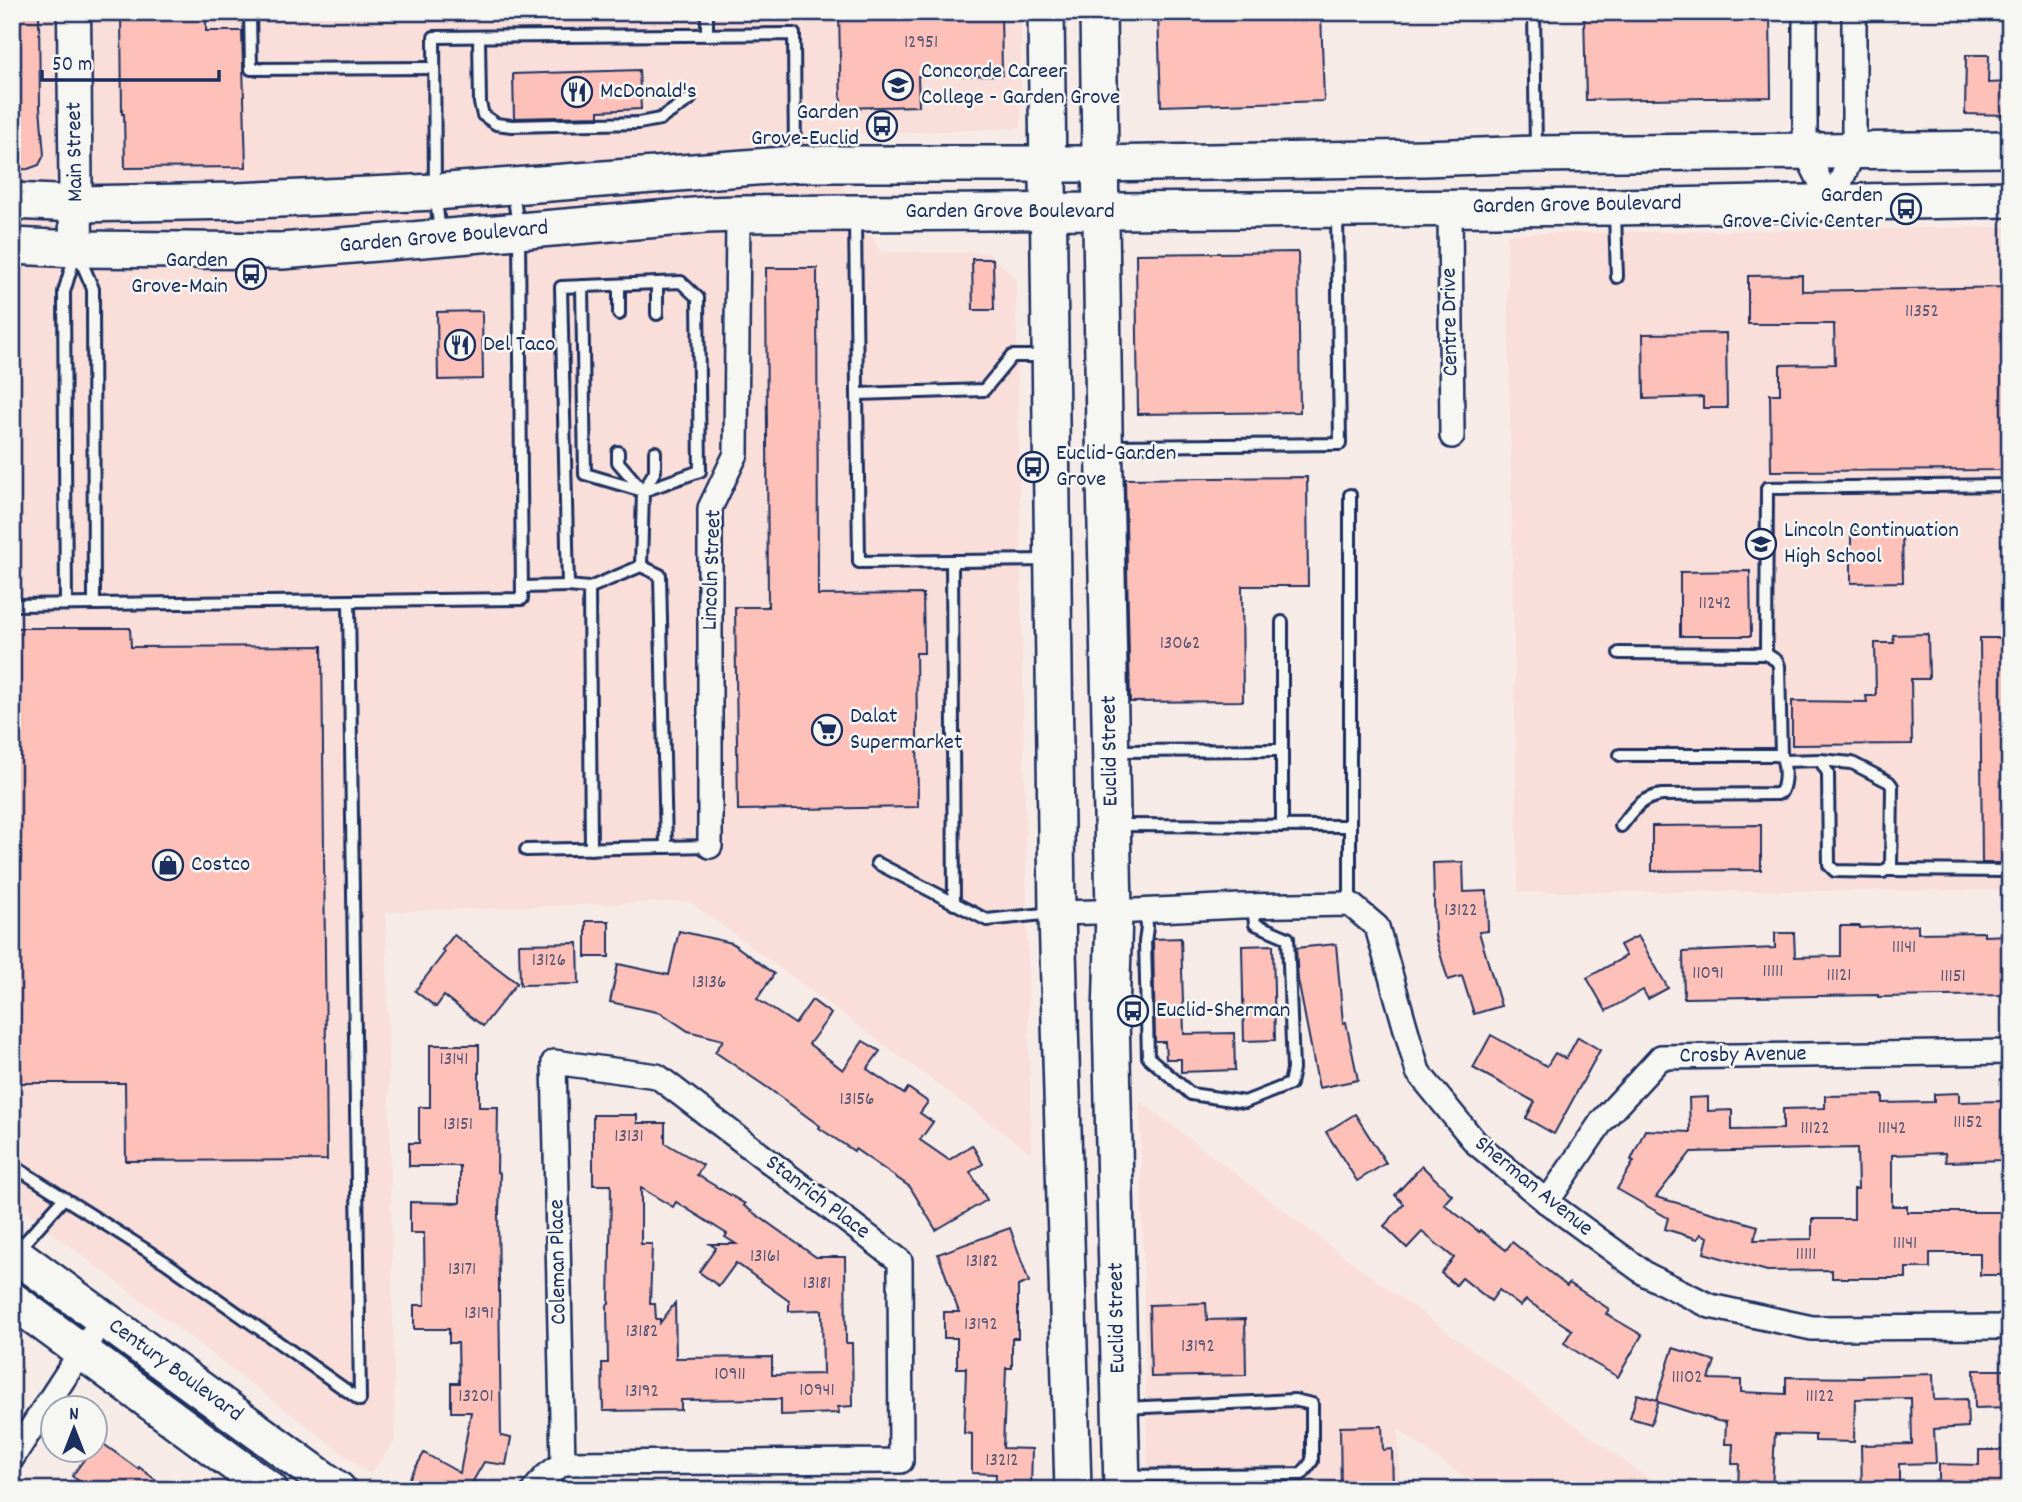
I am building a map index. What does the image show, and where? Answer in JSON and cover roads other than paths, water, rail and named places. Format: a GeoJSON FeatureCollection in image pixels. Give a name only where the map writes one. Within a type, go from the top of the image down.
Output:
{"type":"FeatureCollection","features":[{"type":"Feature","properties":{"kind":"main road"},"geometry":{"type":"LineString","coordinates":[[1046,12],[1057,913],[1073,1490]]}},
{"type":"Feature","properties":{"kind":"main road","name":"Euclid Street"},"geometry":{"type":"LineString","coordinates":[[1098,12],[1112,825],[1130,911],[1111,1016],[1122,1483]]}},
{"type":"Feature","properties":{"kind":"main road","name":"Garden Grove Boulevard"},"geometry":{"type":"LineString","coordinates":[[12,201],[77,204],[237,201],[435,192],[795,164],[1100,164],[1536,154],[2010,149]]}},
{"type":"Feature","properties":{"kind":"main road","name":"Garden Grove Boulevard"},"geometry":{"type":"LineString","coordinates":[[12,246],[282,251],[738,214],[1831,204],[2010,199]]}},
{"type":"Feature","properties":{"kind":"main road","name":"Century Boulevard"},"geometry":{"type":"LineString","coordinates":[[13,1253],[338,1490]]}},
{"type":"Feature","properties":{"kind":"main road","name":"Century Boulevard"},"geometry":{"type":"LineString","coordinates":[[12,1300],[270,1490]]}},
{"type":"Feature","properties":{"kind":"street","name":"Main Street"},"geometry":{"type":"LineString","coordinates":[[74,12],[76,249]]}},
{"type":"Feature","properties":{"kind":"street"},"geometry":{"type":"LineString","coordinates":[[1805,12],[1805,151],[1831,204]]}},
{"type":"Feature","properties":{"kind":"street"},"geometry":{"type":"LineString","coordinates":[[1831,204],[1854,151],[1854,12]]}},
{"type":"Feature","properties":{"kind":"street","name":"Centre Drive"},"geometry":{"type":"LineString","coordinates":[[1450,208],[1452,436]]}},
{"type":"Feature","properties":{"kind":"street","name":"Lincoln Street"},"geometry":{"type":"LineString","coordinates":[[710,846],[710,508],[736,454],[738,214]]}},
{"type":"Feature","properties":{"kind":"street"},"geometry":{"type":"LineString","coordinates":[[1057,913],[1350,904]]}},
{"type":"Feature","properties":{"kind":"street","name":"Sherman Avenue"},"geometry":{"type":"LineString","coordinates":[[1350,904],[1377,927],[1418,1072],[1476,1143],[1547,1202],[1647,1275],[1710,1306],[1812,1328],[2010,1327]]}},
{"type":"Feature","properties":{"kind":"street","name":"Crosby Avenue"},"geometry":{"type":"LineString","coordinates":[[1547,1202],[1602,1121],[1661,1057],[2010,1052]]}},
{"type":"Feature","properties":{"kind":"street","name":"Stanrich Place"},"geometry":{"type":"LineString","coordinates":[[554,1062],[657,1076],[900,1261],[901,1461],[564,1463]]}},
{"type":"Feature","properties":{"kind":"street","name":"Coleman Place"},"geometry":{"type":"LineString","coordinates":[[554,1062],[564,1463]]}},
{"type":"Feature","properties":{"kind":"street"},"geometry":{"type":"LineString","coordinates":[[12,1458],[103,1318]]}},
{"type":"Feature","properties":{"kind":"street"},"geometry":{"type":"LineString","coordinates":[[534,1490],[546,1476],[564,1463]]}},
{"type":"Feature","properties":{"kind":"lane"},"geometry":{"type":"LineString","coordinates":[[250,12],[251,69],[434,68]]}},
{"type":"Feature","properties":{"kind":"lane"},"geometry":{"type":"LineString","coordinates":[[707,12],[707,34]]}},
{"type":"Feature","properties":{"kind":"lane"},"geometry":{"type":"LineString","coordinates":[[1534,12],[1536,154]]}},
{"type":"Feature","properties":{"kind":"lane"},"geometry":{"type":"LineString","coordinates":[[441,238],[435,192],[433,37],[794,34],[795,164]]}},
{"type":"Feature","properties":{"kind":"lane"},"geometry":{"type":"LineString","coordinates":[[480,37],[480,103],[483,115],[496,124],[512,127],[639,123],[660,119],[690,99]]}},
{"type":"Feature","properties":{"kind":"lane"},"geometry":{"type":"LineString","coordinates":[[12,605],[522,599],[519,232],[513,185]]}},
{"type":"Feature","properties":{"kind":"lane"},"geometry":{"type":"LineString","coordinates":[[1615,206],[1616,277]]}},
{"type":"Feature","properties":{"kind":"lane"},"geometry":{"type":"LineString","coordinates":[[1104,446],[1340,444],[1337,209]]}},
{"type":"Feature","properties":{"kind":"lane"},"geometry":{"type":"LineString","coordinates":[[855,213],[859,562],[1051,560]]}},
{"type":"Feature","properties":{"kind":"lane"},"geometry":{"type":"LineString","coordinates":[[66,604],[64,292],[76,249]]}},
{"type":"Feature","properties":{"kind":"lane"},"geometry":{"type":"LineString","coordinates":[[76,249],[93,289],[94,604]]}},
{"type":"Feature","properties":{"kind":"lane"},"geometry":{"type":"LineString","coordinates":[[568,586],[561,287],[582,286],[619,285],[681,282],[698,298],[700,471],[643,491],[585,474],[582,286]]}},
{"type":"Feature","properties":{"kind":"lane"},"geometry":{"type":"LineString","coordinates":[[657,283],[657,314]]}},
{"type":"Feature","properties":{"kind":"lane"},"geometry":{"type":"LineString","coordinates":[[619,285],[619,314]]}},
{"type":"Feature","properties":{"kind":"lane"},"geometry":{"type":"LineString","coordinates":[[857,394],[984,390],[1012,356],[1050,355]]}},
{"type":"Feature","properties":{"kind":"lane"},"geometry":{"type":"LineString","coordinates":[[618,452],[618,462],[643,491]]}},
{"type":"Feature","properties":{"kind":"lane"},"geometry":{"type":"LineString","coordinates":[[641,566],[643,491],[655,471],[655,452]]}},
{"type":"Feature","properties":{"kind":"lane"},"geometry":{"type":"LineString","coordinates":[[1766,654],[1767,488],[2010,485]]}},
{"type":"Feature","properties":{"kind":"lane"},"geometry":{"type":"LineString","coordinates":[[1350,495],[1350,904]]}},
{"type":"Feature","properties":{"kind":"lane"},"geometry":{"type":"LineString","coordinates":[[952,561],[954,904]]}},
{"type":"Feature","properties":{"kind":"lane"},"geometry":{"type":"LineString","coordinates":[[522,587],[589,588],[641,566],[660,575],[666,847]]}},
{"type":"Feature","properties":{"kind":"lane"},"geometry":{"type":"LineString","coordinates":[[589,588],[591,849]]}},
{"type":"Feature","properties":{"kind":"lane"},"geometry":{"type":"LineString","coordinates":[[12,1165],[165,1262],[360,1400],[349,601]]}},
{"type":"Feature","properties":{"kind":"lane"},"geometry":{"type":"LineString","coordinates":[[1282,622],[1282,827]]}},
{"type":"Feature","properties":{"kind":"lane"},"geometry":{"type":"LineString","coordinates":[[1619,653],[1766,654],[1777,661],[1783,759],[1783,787],[1777,794],[1647,797],[1621,826]]}},
{"type":"Feature","properties":{"kind":"lane"},"geometry":{"type":"LineString","coordinates":[[1111,751],[1282,750]]}},
{"type":"Feature","properties":{"kind":"lane"},"geometry":{"type":"LineString","coordinates":[[1620,755],[1852,763],[1892,786],[1891,866],[1887,870]]}},
{"type":"Feature","properties":{"kind":"lane"},"geometry":{"type":"LineString","coordinates":[[1820,760],[1828,774],[1831,869],[1847,872],[2010,871]]}},
{"type":"Feature","properties":{"kind":"lane"},"geometry":{"type":"LineString","coordinates":[[1112,825],[1350,827]]}},
{"type":"Feature","properties":{"kind":"lane"},"geometry":{"type":"LineString","coordinates":[[526,850],[710,846]]}},
{"type":"Feature","properties":{"kind":"lane"},"geometry":{"type":"LineString","coordinates":[[877,863],[987,920],[1057,913]]}},
{"type":"Feature","properties":{"kind":"lane"},"geometry":{"type":"LineString","coordinates":[[1130,911],[1147,927],[1145,942],[1148,1057],[1191,1094],[1245,1102],[1290,1084],[1293,1069],[1289,938],[1255,924],[1253,906]]}},
{"type":"Feature","properties":{"kind":"lane"},"geometry":{"type":"LineString","coordinates":[[13,1253],[65,1198]]}},
{"type":"Feature","properties":{"kind":"lane"},"geometry":{"type":"LineString","coordinates":[[1121,1408],[1294,1400],[1312,1404],[1312,1461],[1302,1474],[1122,1483]]}},
{"type":"Feature","properties":{"kind":"place","name":"Concorde Career College - Garden Grove"},"geometry":{"type":"Point","coordinates":[898,85]}},
{"type":"Feature","properties":{"kind":"place","name":"McDonald's"},"geometry":{"type":"Point","coordinates":[577,92]}},
{"type":"Feature","properties":{"kind":"place","name":"Garden Grove-Euclid"},"geometry":{"type":"Point","coordinates":[882,126]}},
{"type":"Feature","properties":{"kind":"place","name":"Garden Grove-Civic Center"},"geometry":{"type":"Point","coordinates":[1906,209]}},
{"type":"Feature","properties":{"kind":"place","name":"Garden Grove-Main"},"geometry":{"type":"Point","coordinates":[251,274]}},
{"type":"Feature","properties":{"kind":"place","name":"Del Taco"},"geometry":{"type":"Point","coordinates":[460,345]}},
{"type":"Feature","properties":{"kind":"place","name":"Euclid-Garden Grove"},"geometry":{"type":"Point","coordinates":[1033,467]}},
{"type":"Feature","properties":{"kind":"place","name":"Lincoln Continuation High School"},"geometry":{"type":"Point","coordinates":[1761,544]}},
{"type":"Feature","properties":{"kind":"place","name":"Dalat Supermarket"},"geometry":{"type":"Point","coordinates":[827,730]}},
{"type":"Feature","properties":{"kind":"place","name":"Costco"},"geometry":{"type":"Point","coordinates":[168,865]}},
{"type":"Feature","properties":{"kind":"place","name":"Euclid-Sherman"},"geometry":{"type":"Point","coordinates":[1133,1011]}}]}
